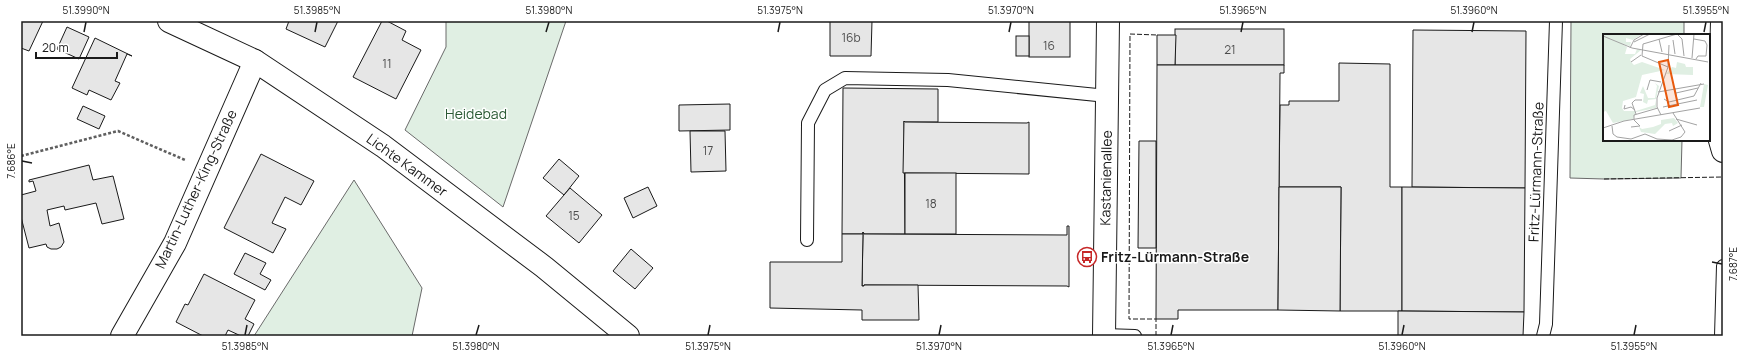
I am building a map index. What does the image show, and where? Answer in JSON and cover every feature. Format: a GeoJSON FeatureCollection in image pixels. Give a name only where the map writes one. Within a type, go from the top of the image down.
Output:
{"type":"FeatureCollection","features":[{"type":"Feature","properties":{"kind":"street","name":"Lichte Kammer"},"geometry":{"type":"LineString","coordinates":[[169,21],[255,61],[382,146],[544,267],[628,336]]}},
{"type":"Feature","properties":{"kind":"street","name":"Kastanienallee"},"geometry":{"type":"LineString","coordinates":[[1104,336],[1108,21]]}},
{"type":"Feature","properties":{"kind":"street"},"geometry":{"type":"LineString","coordinates":[[1722,21],[1719,138],[1723,151]]}},
{"type":"Feature","properties":{"kind":"street","name":"Martin-Luther-King-Straße"},"geometry":{"type":"LineString","coordinates":[[122,336],[175,243],[206,169],[255,61]]}},
{"type":"Feature","properties":{"kind":"lane","name":"Fritz-Lürmann-Straße"},"geometry":{"type":"LineString","coordinates":[[1545,330],[1556,21]]}},
{"type":"Feature","properties":{"kind":"lane"},"geometry":{"type":"LineString","coordinates":[[807,240],[808,123],[825,90],[845,78],[948,80],[1107,96]]}},
{"type":"Feature","properties":{"kind":"lane"},"geometry":{"type":"LineString","coordinates":[[1721,336],[1723,266]]}},
{"type":"Feature","properties":{"kind":"lane"},"geometry":{"type":"LineString","coordinates":[[1104,336],[1135,336]]}},
{"type":"Feature","properties":{"kind":"path"},"geometry":{"type":"LineString","coordinates":[[21,156],[118,131],[206,169]]}},
{"type":"Feature","properties":{"kind":"green space","name":"Heidebad"},"geometry":{"type":"Polygon","coordinates":[[[446,21],[566,21],[503,207],[405,130],[446,47],[446,21]]]}},
{"type":"Feature","properties":{"kind":"green space"},"geometry":{"type":"Polygon","coordinates":[[[1571,21],[1684,21],[1684,34],[1603,34],[1603,141],[1682,141],[1681,178],[1570,178],[1571,21]]]}},
{"type":"Feature","properties":{"kind":"green space"},"geometry":{"type":"Polygon","coordinates":[[[354,180],[422,288],[412,336],[254,336],[354,180]]]}},
{"type":"Feature","properties":{"kind":"building"},"geometry":{"type":"Polygon","coordinates":[[[21,21],[43,21],[29,51],[21,48],[21,21]]]}},
{"type":"Feature","properties":{"kind":"building"},"geometry":{"type":"Polygon","coordinates":[[[289,21],[338,21],[325,47],[286,29],[289,21]]]}},
{"type":"Feature","properties":{"kind":"building"},"geometry":{"type":"Polygon","coordinates":[[[382,21],[387,21],[406,31],[402,40],[421,50],[396,99],[353,77],[382,21]]]}},
{"type":"Feature","properties":{"kind":"building"},"geometry":{"type":"Polygon","coordinates":[[[830,21],[872,21],[871,56],[830,56],[830,21]]]}},
{"type":"Feature","properties":{"kind":"building"},"geometry":{"type":"Polygon","coordinates":[[[1029,21],[1070,21],[1070,57],[1029,57],[1029,21]]]}},
{"type":"Feature","properties":{"kind":"building"},"geometry":{"type":"Polygon","coordinates":[[[67,27],[89,37],[79,59],[57,49],[67,27]]]}},
{"type":"Feature","properties":{"kind":"building"},"geometry":{"type":"Polygon","coordinates":[[[1175,29],[1284,29],[1284,65],[1175,65],[1175,29]]]}},
{"type":"Feature","properties":{"kind":"building"},"geometry":{"type":"Polygon","coordinates":[[[1413,30],[1526,31],[1525,188],[1412,187],[1413,30]]]}},
{"type":"Feature","properties":{"kind":"building"},"geometry":{"type":"Polygon","coordinates":[[[1157,35],[1176,35],[1175,65],[1157,65],[1157,35]]]}},
{"type":"Feature","properties":{"kind":"building"},"geometry":{"type":"Polygon","coordinates":[[[1016,36],[1029,36],[1029,56],[1016,56],[1016,36]]]}},
{"type":"Feature","properties":{"kind":"building"},"geometry":{"type":"Polygon","coordinates":[[[95,38],[132,56],[127,54],[115,81],[120,83],[111,100],[89,90],[87,95],[72,88],[95,38]]]}},
{"type":"Feature","properties":{"kind":"building"},"geometry":{"type":"Polygon","coordinates":[[[1339,63],[1390,64],[1390,187],[1402,187],[1402,311],[1340,311],[1341,187],[1279,187],[1280,105],[1289,105],[1289,101],[1339,101],[1339,63]]]}},
{"type":"Feature","properties":{"kind":"building"},"geometry":{"type":"Polygon","coordinates":[[[1157,65],[1284,65],[1284,73],[1280,73],[1278,310],[1178,310],[1178,319],[1156,319],[1157,65]]]}},
{"type":"Feature","properties":{"kind":"building"},"geometry":{"type":"Polygon","coordinates":[[[843,88],[938,89],[938,122],[904,121],[905,234],[864,234],[863,232],[863,234],[842,234],[843,88]]]}},
{"type":"Feature","properties":{"kind":"building"},"geometry":{"type":"Polygon","coordinates":[[[730,104],[730,130],[679,131],[679,105],[730,104]]]}},
{"type":"Feature","properties":{"kind":"building"},"geometry":{"type":"Polygon","coordinates":[[[83,106],[105,116],[99,129],[77,119],[83,106]]]}},
{"type":"Feature","properties":{"kind":"building"},"geometry":{"type":"Polygon","coordinates":[[[904,121],[1029,122],[1029,174],[903,173],[904,121]]]}},
{"type":"Feature","properties":{"kind":"building"},"geometry":{"type":"Polygon","coordinates":[[[690,131],[725,131],[726,171],[691,172],[690,131]]]}},
{"type":"Feature","properties":{"kind":"building"},"geometry":{"type":"Polygon","coordinates":[[[1139,141],[1156,141],[1156,248],[1138,248],[1139,141]]]}},
{"type":"Feature","properties":{"kind":"building"},"geometry":{"type":"Polygon","coordinates":[[[261,154],[314,181],[301,205],[285,197],[272,223],[286,229],[273,253],[224,228],[261,154]]]}},
{"type":"Feature","properties":{"kind":"building"},"geometry":{"type":"Polygon","coordinates":[[[559,159],[579,176],[564,195],[543,178],[559,159]]]}},
{"type":"Feature","properties":{"kind":"building"},"geometry":{"type":"Polygon","coordinates":[[[89,165],[93,180],[113,176],[124,219],[102,224],[96,203],[65,210],[64,206],[47,210],[50,226],[59,223],[64,242],[61,247],[57,249],[51,249],[47,247],[46,244],[29,248],[21,217],[21,195],[36,191],[33,181],[29,182],[29,180],[89,165]]]}},
{"type":"Feature","properties":{"kind":"building"},"geometry":{"type":"Polygon","coordinates":[[[905,173],[956,173],[956,234],[905,234],[905,173]]]}},
{"type":"Feature","properties":{"kind":"building"},"geometry":{"type":"Polygon","coordinates":[[[648,187],[657,206],[633,218],[624,198],[648,187]]]}},
{"type":"Feature","properties":{"kind":"building"},"geometry":{"type":"Polygon","coordinates":[[[1279,187],[1341,187],[1340,311],[1278,310],[1279,187]]]}},
{"type":"Feature","properties":{"kind":"building"},"geometry":{"type":"Polygon","coordinates":[[[1402,187],[1525,188],[1524,312],[1402,311],[1402,187]]]}},
{"type":"Feature","properties":{"kind":"building"},"geometry":{"type":"Polygon","coordinates":[[[570,188],[602,215],[579,243],[546,216],[570,188]]]}},
{"type":"Feature","properties":{"kind":"building"},"geometry":{"type":"Polygon","coordinates":[[[1067,226],[1069,226],[1069,287],[862,286],[863,232],[864,234],[1067,235],[1067,226]]]}},
{"type":"Feature","properties":{"kind":"building"},"geometry":{"type":"Polygon","coordinates":[[[842,234],[863,234],[862,286],[918,285],[919,320],[862,320],[862,310],[770,308],[770,262],[842,262],[842,234]]]}},
{"type":"Feature","properties":{"kind":"building"},"geometry":{"type":"Polygon","coordinates":[[[631,249],[653,268],[635,289],[613,271],[631,249]]]}},
{"type":"Feature","properties":{"kind":"building"},"geometry":{"type":"Polygon","coordinates":[[[245,253],[266,263],[260,274],[271,280],[265,290],[234,274],[245,253]]]}},
{"type":"Feature","properties":{"kind":"building"},"geometry":{"type":"Polygon","coordinates":[[[204,274],[255,300],[245,319],[254,324],[248,336],[241,336],[228,330],[225,336],[203,336],[176,322],[185,304],[188,305],[204,274]]]}},
{"type":"Feature","properties":{"kind":"building"},"geometry":{"type":"Polygon","coordinates":[[[1398,311],[1524,312],[1523,336],[1398,336],[1398,311]]]}},
{"type":"Feature","properties":{"kind":"fence"},"geometry":{"type":"LineString","coordinates":[[1156,336],[1156,319],[1129,319],[1130,34],[1157,35]]}},
{"type":"Feature","properties":{"kind":"fence"},"geometry":{"type":"LineString","coordinates":[[1604,179],[1723,177]]}},
{"type":"Feature","properties":{"kind":"place","name":"Fritz-Lürmann-Straße"},"geometry":{"type":"Point","coordinates":[1087,257]}}]}
